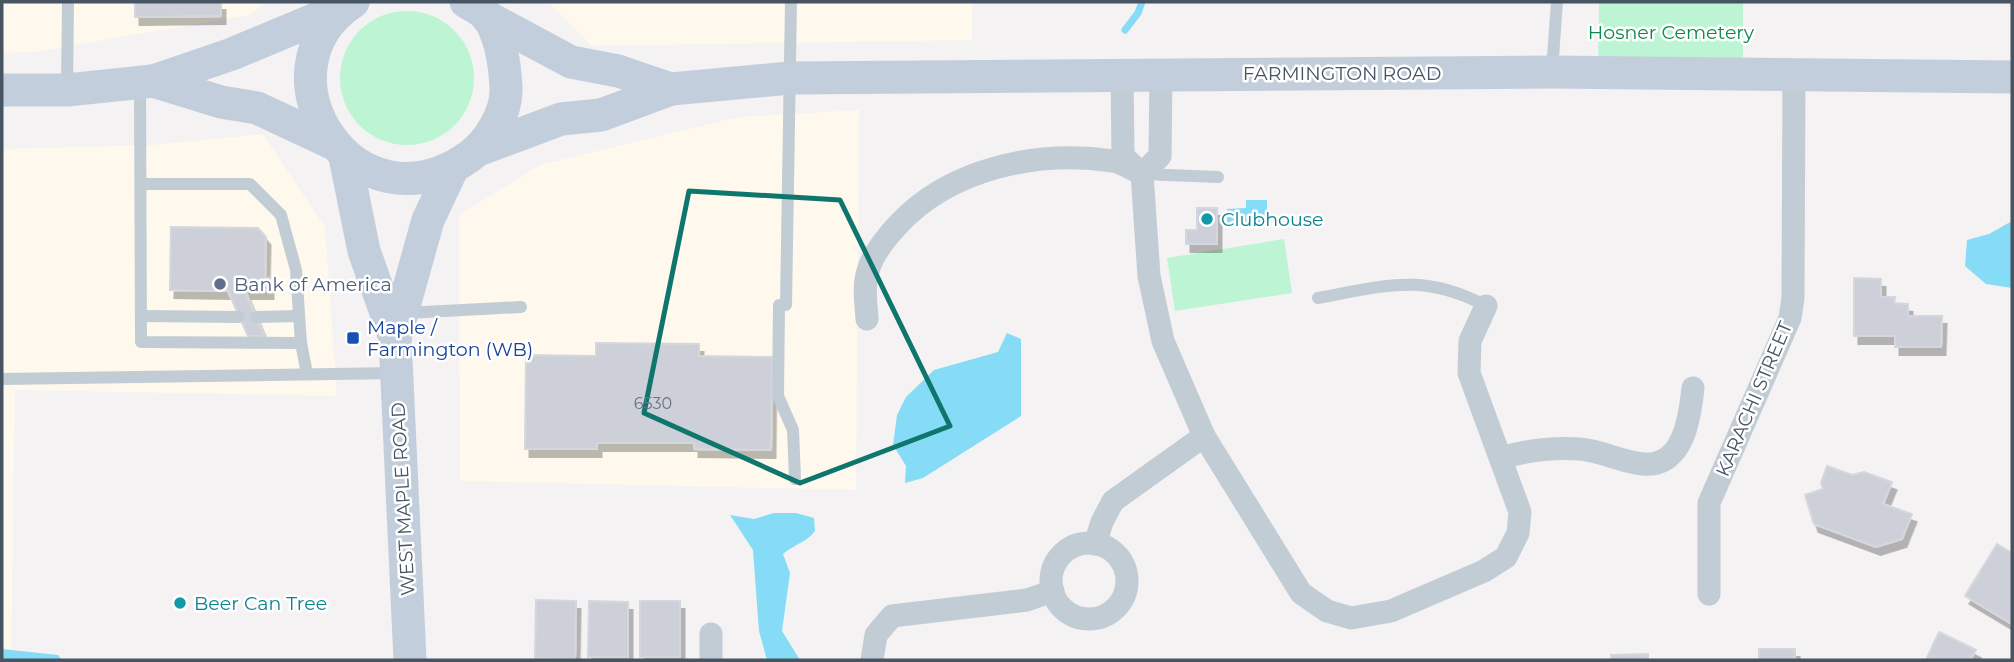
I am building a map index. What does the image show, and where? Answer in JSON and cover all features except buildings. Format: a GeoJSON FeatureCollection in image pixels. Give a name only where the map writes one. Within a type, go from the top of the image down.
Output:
{"type":"FeatureCollection","features":[{"type":"Feature","properties":{"kind":"street"},"geometry":{"type":"LineString","coordinates":[[2,90],[67,90],[146,82],[232,54],[348,5]]}},
{"type":"Feature","properties":{"kind":"street","name":"WEST MAPLE ROAD"},"geometry":{"type":"LineString","coordinates":[[348,5],[324,31],[313,59],[311,89],[318,118],[340,151],[364,251],[399,325]]}},
{"type":"Feature","properties":{"kind":"street"},"geometry":{"type":"LineString","coordinates":[[146,82],[221,102],[257,108],[388,177],[420,178],[452,169],[478,150],[497,124],[506,93],[505,61],[479,8]]}},
{"type":"Feature","properties":{"kind":"street","name":"FARMINGTON ROAD"},"geometry":{"type":"LineString","coordinates":[[479,8],[571,62],[618,71],[671,89]]}},
{"type":"Feature","properties":{"kind":"street","name":"FARMINGTON ROAD"},"geometry":{"type":"LineString","coordinates":[[478,150],[561,119],[601,115],[671,89],[790,78],[1552,72],[1794,77],[2012,77]]}},
{"type":"Feature","properties":{"kind":"street"},"geometry":{"type":"LineString","coordinates":[[1142,174],[1160,156],[1161,73]]}},
{"type":"Feature","properties":{"kind":"street"},"geometry":{"type":"LineString","coordinates":[[1122,74],[1123,156],[1142,174],[1149,276],[1163,341],[1204,436],[1301,593],[1327,611],[1351,618],[1391,611],[1484,572],[1506,557],[1518,533],[1520,512],[1469,373],[1470,341],[1486,306]]}},
{"type":"Feature","properties":{"kind":"street","name":"KARACHI STREET"},"geometry":{"type":"LineString","coordinates":[[1709,594],[1709,503],[1790,318],[1793,298],[1794,77]]}},
{"type":"Feature","properties":{"kind":"street"},"geometry":{"type":"LineString","coordinates":[[867,319],[868,271],[875,255],[911,210],[933,195],[964,179],[1028,161],[1115,161],[1142,174]]}},
{"type":"Feature","properties":{"kind":"street","name":"WEST MAPLE ROAD"},"geometry":{"type":"LineString","coordinates":[[410,660],[397,373],[399,325],[428,220],[452,169]]}},
{"type":"Feature","properties":{"kind":"street"},"geometry":{"type":"LineString","coordinates":[[1501,458],[1555,448],[1584,450],[1645,465],[1662,460],[1674,451],[1686,435],[1693,388]]}},
{"type":"Feature","properties":{"kind":"street"},"geometry":{"type":"LineString","coordinates":[[1095,544],[1112,502],[1204,436]]}},
{"type":"Feature","properties":{"kind":"street"},"geometry":{"type":"LineString","coordinates":[[1095,544],[1117,555],[1124,565],[1126,590],[1113,611],[1102,617],[1078,618],[1058,603],[1053,591],[1051,579],[1061,556],[1071,548],[1095,544]]}},
{"type":"Feature","properties":{"kind":"street"},"geometry":{"type":"LineString","coordinates":[[872,660],[876,635],[892,616],[1027,600],[1053,591]]}},
{"type":"Feature","properties":{"kind":"street"},"geometry":{"type":"LineString","coordinates":[[711,634],[711,660]]}},
{"type":"Feature","properties":{"kind":"lane"},"geometry":{"type":"LineString","coordinates":[[67,90],[68,2]]}},
{"type":"Feature","properties":{"kind":"lane"},"geometry":{"type":"LineString","coordinates":[[791,2],[778,396],[793,430],[795,478]]}},
{"type":"Feature","properties":{"kind":"lane"},"geometry":{"type":"LineString","coordinates":[[1552,72],[1557,2]]}},
{"type":"Feature","properties":{"kind":"lane"},"geometry":{"type":"LineString","coordinates":[[146,82],[141,184],[141,342],[301,343]]}},
{"type":"Feature","properties":{"kind":"lane"},"geometry":{"type":"LineString","coordinates":[[1142,174],[1218,177]]}},
{"type":"Feature","properties":{"kind":"lane"},"geometry":{"type":"LineString","coordinates":[[141,184],[250,184],[281,215],[296,270],[301,343],[307,374]]}},
{"type":"Feature","properties":{"kind":"lane"},"geometry":{"type":"LineString","coordinates":[[1318,298],[1395,284],[1428,283],[1462,293],[1486,306]]}},
{"type":"Feature","properties":{"kind":"lane"},"geometry":{"type":"LineString","coordinates":[[399,325],[520,307]]}},
{"type":"Feature","properties":{"kind":"lane"},"geometry":{"type":"LineString","coordinates":[[141,316],[239,317]]}},
{"type":"Feature","properties":{"kind":"lane"},"geometry":{"type":"LineString","coordinates":[[256,317],[299,316]]}},
{"type":"Feature","properties":{"kind":"lane"},"geometry":{"type":"LineString","coordinates":[[2,379],[397,373]]}},
{"type":"Feature","properties":{"kind":"highlighted area"},"geometry":{"type":"Polygon","coordinates":[[[689,191],[840,200],[950,426],[800,483],[644,413],[689,191]]]}},
{"type":"Feature","properties":{"kind":"shaded area"},"geometry":{"type":"Polygon","coordinates":[[[2,2],[266,2],[250,15],[34,52],[2,53],[2,2]]]}},
{"type":"Feature","properties":{"kind":"shaded area"},"geometry":{"type":"Polygon","coordinates":[[[548,2],[972,2],[972,40],[592,46],[548,2]]]}},
{"type":"Feature","properties":{"kind":"shaded area"},"geometry":{"type":"Polygon","coordinates":[[[859,110],[856,490],[460,481],[459,215],[540,165],[738,117],[859,110]]]}},
{"type":"Feature","properties":{"kind":"shaded area"},"geometry":{"type":"Polygon","coordinates":[[[263,134],[325,227],[337,396],[15,390],[11,660],[2,660],[2,149],[151,145],[263,134]]]}},
{"type":"Feature","properties":{"kind":"green space","name":"Hosner Cemetery"},"geometry":{"type":"Polygon","coordinates":[[[1599,2],[1743,2],[1743,62],[1598,62],[1599,2]]]}},
{"type":"Feature","properties":{"kind":"green space"},"geometry":{"type":"Polygon","coordinates":[[[407,11],[433,16],[455,30],[469,52],[474,78],[469,104],[455,126],[433,140],[407,145],[381,140],[359,126],[345,104],[340,78],[345,52],[359,30],[381,16],[407,11]]]}},
{"type":"Feature","properties":{"kind":"green space"},"geometry":{"type":"Polygon","coordinates":[[[1284,239],[1292,293],[1175,311],[1167,258],[1284,239]]]}},
{"type":"Feature","properties":{"kind":"water"},"geometry":{"type":"Polygon","coordinates":[[[1246,200],[1267,200],[1267,225],[1227,226],[1227,209],[1246,208],[1246,200]]]}},
{"type":"Feature","properties":{"kind":"water"},"geometry":{"type":"Polygon","coordinates":[[[2012,221],[2012,288],[1986,284],[1965,266],[1967,240],[1989,234],[2012,221]]]}},
{"type":"Feature","properties":{"kind":"water"},"geometry":{"type":"Polygon","coordinates":[[[1007,333],[1021,339],[1021,416],[923,478],[905,483],[906,466],[893,445],[897,415],[906,397],[934,370],[998,352],[1007,333]]]}},
{"type":"Feature","properties":{"kind":"water"},"geometry":{"type":"Polygon","coordinates":[[[774,513],[796,513],[814,518],[815,531],[783,554],[790,573],[782,631],[800,660],[767,660],[759,631],[753,550],[730,515],[754,519],[774,513]]]}},
{"type":"Feature","properties":{"kind":"water"},"geometry":{"type":"Polygon","coordinates":[[[2,649],[58,655],[62,660],[2,660],[2,649]]]}},
{"type":"Feature","properties":{"kind":"waterway"},"geometry":{"type":"LineString","coordinates":[[1125,30],[1138,13],[1142,2]]}},
{"type":"Feature","properties":{"kind":"place","name":"Clubhouse"},"geometry":{"type":"Point","coordinates":[1207,219]}},
{"type":"Feature","properties":{"kind":"place","name":"Bank of America"},"geometry":{"type":"Point","coordinates":[220,284]}},
{"type":"Feature","properties":{"kind":"place","name":"Maple / Farmington (WB)"},"geometry":{"type":"Point","coordinates":[353,338]}},
{"type":"Feature","properties":{"kind":"place","name":"Beer Can Tree"},"geometry":{"type":"Point","coordinates":[180,603]}}]}
